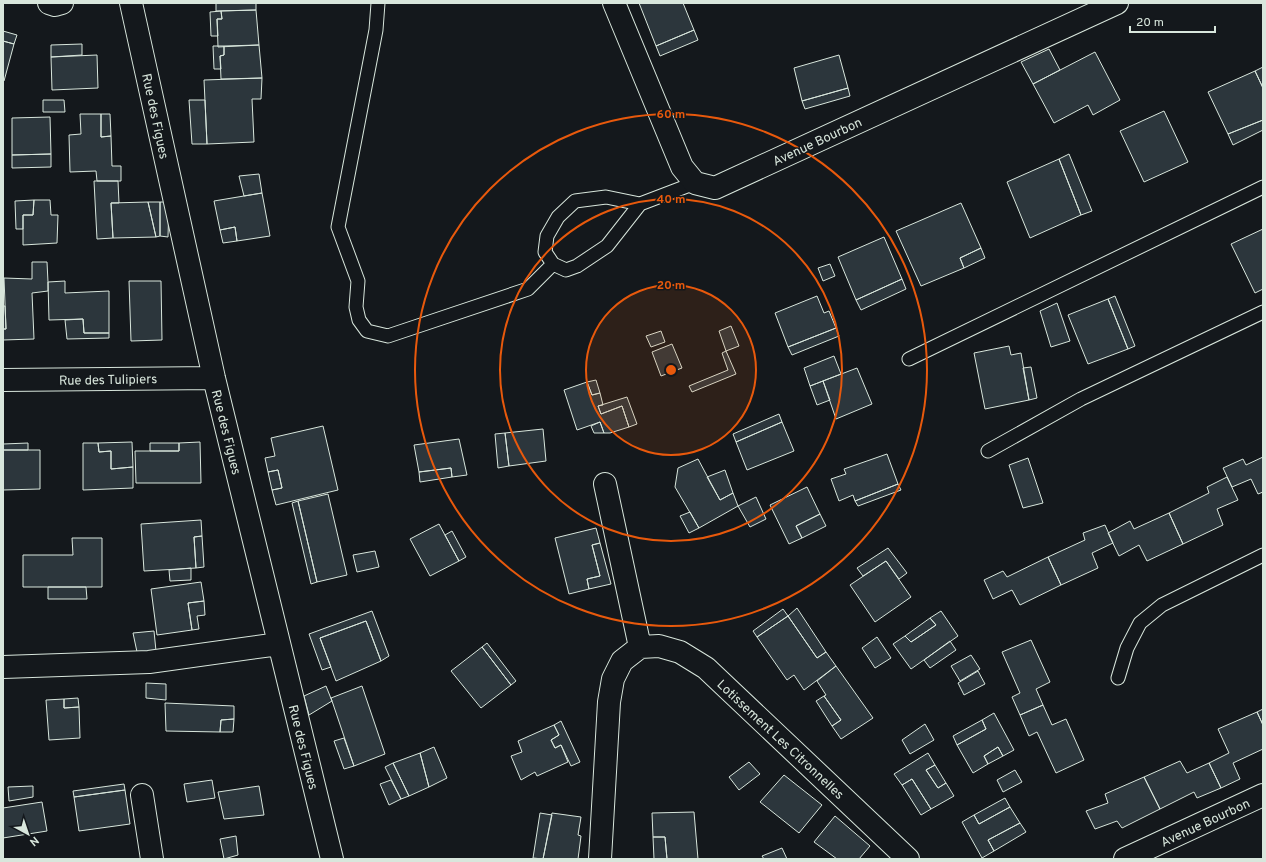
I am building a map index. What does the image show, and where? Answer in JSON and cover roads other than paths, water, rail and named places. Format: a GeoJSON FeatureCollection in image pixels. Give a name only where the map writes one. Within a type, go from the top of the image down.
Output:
{"type":"FeatureCollection","features":[{"type":"Feature","properties":{"kind":"street"},"geometry":{"type":"LineString","coordinates":[[49,3],[55,5],[62,3]]}},
{"type":"Feature","properties":{"kind":"street","name":"Rue des Figues"},"geometry":{"type":"LineString","coordinates":[[131,3],[214,378],[332,859]]}},
{"type":"Feature","properties":{"kind":"street"},"geometry":{"type":"LineString","coordinates":[[614,3],[682,167],[695,183]]}},
{"type":"Feature","properties":{"kind":"street","name":"Avenue Bourbon"},"geometry":{"type":"LineString","coordinates":[[695,183],[715,188],[1117,3]]}},
{"type":"Feature","properties":{"kind":"street","name":"Rue des Tulipiers"},"geometry":{"type":"LineString","coordinates":[[3,380],[214,378]]}},
{"type":"Feature","properties":{"kind":"street"},"geometry":{"type":"LineString","coordinates":[[600,859],[609,702],[613,679],[622,661],[640,647],[605,484]]}},
{"type":"Feature","properties":{"kind":"street"},"geometry":{"type":"LineString","coordinates":[[3,667],[149,662],[279,644]]}},
{"type":"Feature","properties":{"kind":"street","name":"Lotissement Les Citronnelles"},"geometry":{"type":"LineString","coordinates":[[640,647],[660,646],[680,652],[706,668],[908,859]]}},
{"type":"Feature","properties":{"kind":"street"},"geometry":{"type":"LineString","coordinates":[[142,795],[152,859]]}},
{"type":"Feature","properties":{"kind":"street","name":"Avenue Bourbon"},"geometry":{"type":"LineString","coordinates":[[1125,859],[1263,795]]}},
{"type":"Feature","properties":{"kind":"lane"},"geometry":{"type":"LineString","coordinates":[[378,3],[376,30],[338,227],[358,281],[356,307],[359,320],[367,330],[388,336],[528,289],[553,264]]}},
{"type":"Feature","properties":{"kind":"lane"},"geometry":{"type":"LineString","coordinates":[[640,204],[606,197],[575,201],[558,217],[547,236],[545,252],[553,264],[566,270],[577,266],[607,246],[640,204],[695,183]]}},
{"type":"Feature","properties":{"kind":"lane"},"geometry":{"type":"LineString","coordinates":[[909,359],[1263,187]]}},
{"type":"Feature","properties":{"kind":"lane"},"geometry":{"type":"LineString","coordinates":[[988,451],[1081,399],[1263,312]]}},
{"type":"Feature","properties":{"kind":"lane"},"geometry":{"type":"LineString","coordinates":[[1118,678],[1127,648],[1140,623],[1162,605],[1263,555]]}}]}
